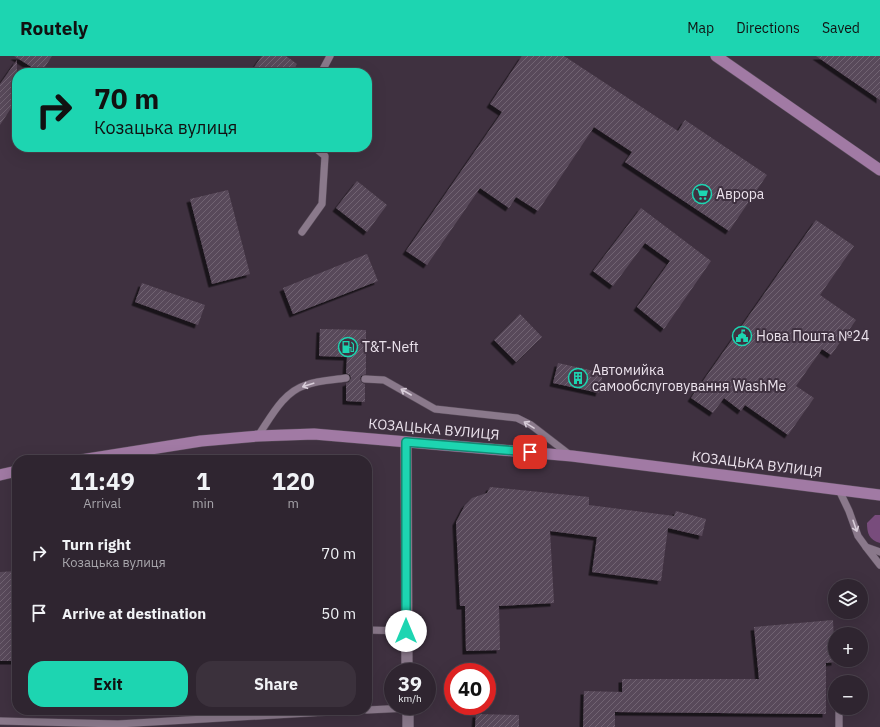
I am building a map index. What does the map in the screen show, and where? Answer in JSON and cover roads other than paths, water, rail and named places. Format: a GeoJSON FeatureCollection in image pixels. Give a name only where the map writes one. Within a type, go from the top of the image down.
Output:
{"type":"FeatureCollection","features":[{"type":"Feature","properties":{"kind":"main road"},"geometry":{"type":"LineString","coordinates":[[716,56],[880,170]]}},
{"type":"Feature","properties":{"kind":"main road","name":"КОЗАЦЬКА ВУЛИЦЯ"},"geometry":{"type":"LineString","coordinates":[[113,455],[201,441],[258,436],[314,434],[572,456],[880,495]]}},
{"type":"Feature","properties":{"kind":"main road"},"geometry":{"type":"LineString","coordinates":[[0,475],[12,472]]}},
{"type":"Feature","properties":{"kind":"street"},"geometry":{"type":"LineString","coordinates":[[406,442],[407,663]]}},
{"type":"Feature","properties":{"kind":"street"},"geometry":{"type":"LineString","coordinates":[[408,715],[408,727]]}},
{"type":"Feature","properties":{"kind":"lane"},"geometry":{"type":"LineString","coordinates":[[324,68],[330,56]]}},
{"type":"Feature","properties":{"kind":"lane"},"geometry":{"type":"LineString","coordinates":[[302,232],[322,204],[325,156],[320,152]]}},
{"type":"Feature","properties":{"kind":"lane"},"geometry":{"type":"LineString","coordinates":[[258,436],[277,407],[291,393],[305,385],[346,378]]}},
{"type":"Feature","properties":{"kind":"lane"},"geometry":{"type":"LineString","coordinates":[[365,379],[384,380],[435,409],[517,418],[531,425],[572,456]]}},
{"type":"Feature","properties":{"kind":"lane"},"geometry":{"type":"LineString","coordinates":[[839,490],[849,511],[858,536],[880,565]]}},
{"type":"Feature","properties":{"kind":"lane"},"geometry":{"type":"LineString","coordinates":[[866,547],[880,552]]}},
{"type":"Feature","properties":{"kind":"lane"},"geometry":{"type":"LineString","coordinates":[[372,630],[406,631]]}},
{"type":"Feature","properties":{"kind":"lane"},"geometry":{"type":"LineString","coordinates":[[372,710],[384,709]]}},
{"type":"Feature","properties":{"kind":"lane"},"geometry":{"type":"LineString","coordinates":[[0,721],[118,724],[274,715]]}},
{"type":"Feature","properties":{"kind":"lane"},"geometry":{"type":"LineString","coordinates":[[839,715],[839,727]]}},
{"type":"Feature","properties":{"kind":"place","name":"Аврора"},"geometry":{"type":"Point","coordinates":[702,194]}},
{"type":"Feature","properties":{"kind":"place","name":"Нова Пошта №24"},"geometry":{"type":"Point","coordinates":[742,336]}},
{"type":"Feature","properties":{"kind":"place","name":"T&T-Neft"},"geometry":{"type":"Point","coordinates":[348,347]}},
{"type":"Feature","properties":{"kind":"place","name":"Автомийка самообслуговування WashMe"},"geometry":{"type":"Point","coordinates":[578,378]}}]}
